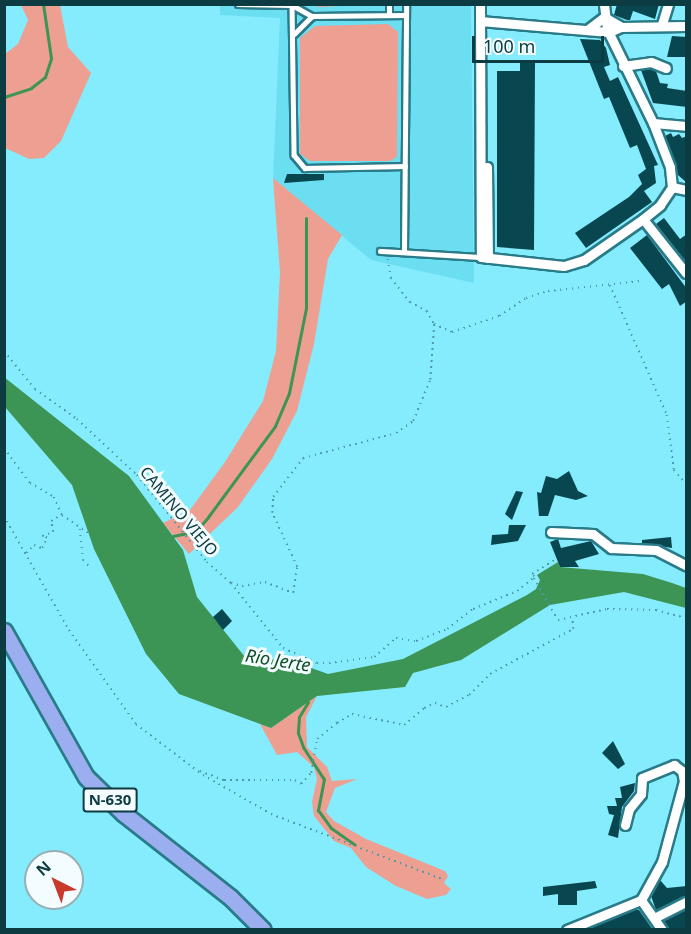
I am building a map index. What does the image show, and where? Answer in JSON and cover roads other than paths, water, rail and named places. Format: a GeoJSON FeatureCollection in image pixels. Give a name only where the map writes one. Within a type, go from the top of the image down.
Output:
{"type":"FeatureCollection","features":[{"type":"Feature","properties":{"kind":"highway","name":"N-630"},"geometry":{"type":"LineString","coordinates":[[4,631],[58,732],[86,777],[123,813],[231,898],[263,930]]}},
{"type":"Feature","properties":{"kind":"street"},"geometry":{"type":"LineString","coordinates":[[480,4],[483,21]]}},
{"type":"Feature","properties":{"kind":"street"},"geometry":{"type":"LineString","coordinates":[[485,4],[483,21],[485,258],[572,264],[643,219],[660,205],[672,187],[670,167],[654,123],[623,66],[604,17],[604,4]]}},
{"type":"Feature","properties":{"kind":"street"},"geometry":{"type":"LineString","coordinates":[[662,24],[668,4]]}},
{"type":"Feature","properties":{"kind":"street"},"geometry":{"type":"LineString","coordinates":[[586,30],[604,17]]}},
{"type":"Feature","properties":{"kind":"street"},"geometry":{"type":"LineString","coordinates":[[604,17],[621,27]]}},
{"type":"Feature","properties":{"kind":"street"},"geometry":{"type":"LineString","coordinates":[[483,21],[609,32],[621,27],[662,24],[687,26]]}},
{"type":"Feature","properties":{"kind":"street"},"geometry":{"type":"LineString","coordinates":[[623,66],[651,62],[666,68]]}},
{"type":"Feature","properties":{"kind":"street"},"geometry":{"type":"LineString","coordinates":[[654,123],[687,126]]}},
{"type":"Feature","properties":{"kind":"street"},"geometry":{"type":"LineString","coordinates":[[672,187],[687,190]]}},
{"type":"Feature","properties":{"kind":"street"},"geometry":{"type":"LineString","coordinates":[[643,219],[687,273]]}},
{"type":"Feature","properties":{"kind":"street"},"geometry":{"type":"LineString","coordinates":[[551,532],[593,534],[611,548],[656,550],[687,565]]}},
{"type":"Feature","properties":{"kind":"street"},"geometry":{"type":"LineString","coordinates":[[567,930],[585,926],[641,900],[662,862],[684,781],[682,771],[674,765],[642,778],[640,794],[629,809],[626,825]]}},
{"type":"Feature","properties":{"kind":"street"},"geometry":{"type":"LineString","coordinates":[[641,900],[662,930]]}},
{"type":"Feature","properties":{"kind":"street"},"geometry":{"type":"LineString","coordinates":[[654,918],[687,902]]}},
{"type":"Feature","properties":{"kind":"lane"},"geometry":{"type":"LineString","coordinates":[[238,4],[292,5],[312,16],[406,15]]}},
{"type":"Feature","properties":{"kind":"lane"},"geometry":{"type":"LineString","coordinates":[[389,4],[389,15]]}},
{"type":"Feature","properties":{"kind":"lane"},"geometry":{"type":"LineString","coordinates":[[404,252],[406,4]]}},
{"type":"Feature","properties":{"kind":"lane"},"geometry":{"type":"LineString","coordinates":[[292,5],[294,155],[305,168],[405,166]]}},
{"type":"Feature","properties":{"kind":"lane"},"geometry":{"type":"LineString","coordinates":[[294,34],[312,16]]}},
{"type":"Feature","properties":{"kind":"lane"},"geometry":{"type":"LineString","coordinates":[[380,251],[485,258]]}},
{"type":"Feature","properties":{"kind":"water","name":"Río Jerte"},"geometry":{"type":"Polygon","coordinates":[[[4,377],[129,476],[183,550],[197,597],[245,657],[292,661],[328,674],[403,659],[527,595],[536,589],[540,580],[537,575],[558,562],[560,567],[643,574],[686,588],[686,608],[624,592],[550,605],[461,660],[413,673],[405,687],[317,696],[271,728],[179,694],[146,654],[94,549],[72,485],[5,407],[4,377]]]}},
{"type":"Feature","properties":{"kind":"waterway"},"geometry":{"type":"LineString","coordinates":[[4,97],[31,88],[45,77],[51,58],[43,4]]}},
{"type":"Feature","properties":{"kind":"waterway"},"geometry":{"type":"LineString","coordinates":[[173,536],[196,531],[208,517],[275,426],[289,393],[306,308],[306,218]]}},
{"type":"Feature","properties":{"kind":"waterway"},"geometry":{"type":"LineString","coordinates":[[308,702],[299,717],[298,733],[303,747],[324,779],[318,810],[331,828],[355,845]]}}]}
